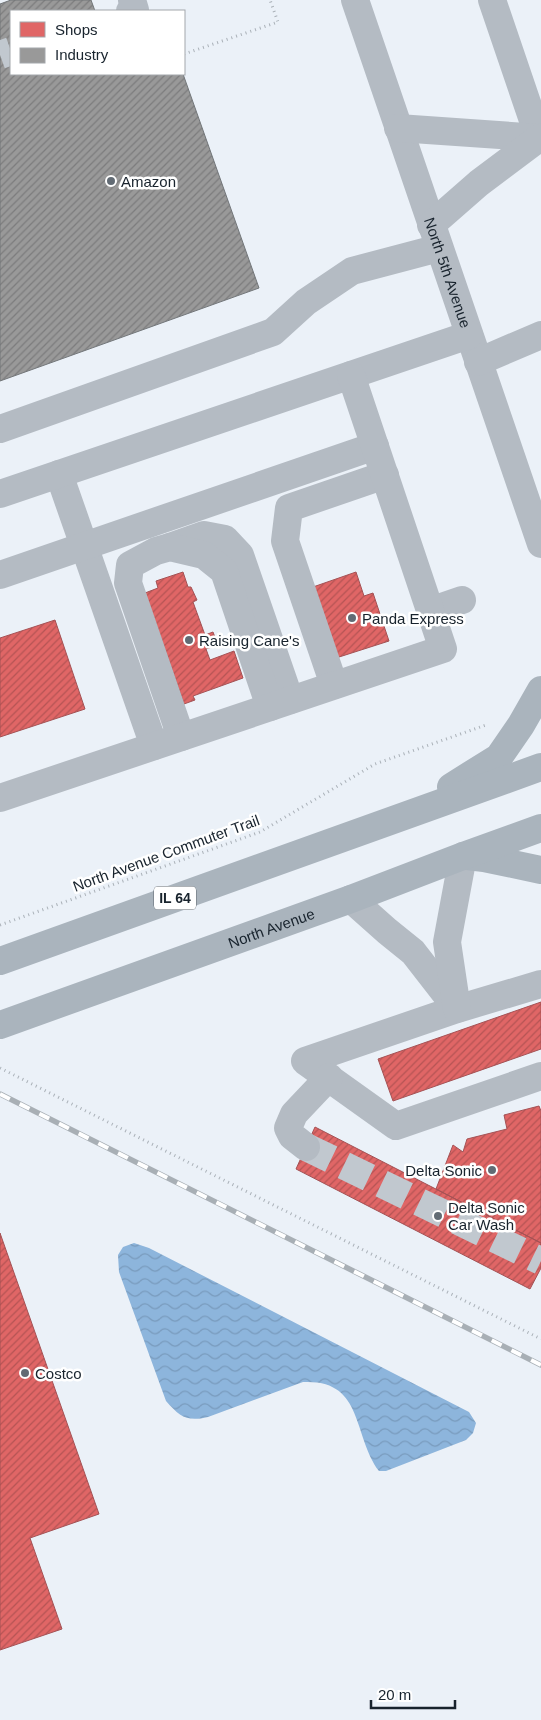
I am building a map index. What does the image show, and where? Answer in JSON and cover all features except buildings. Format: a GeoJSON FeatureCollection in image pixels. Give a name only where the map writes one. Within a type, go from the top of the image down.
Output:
{"type":"FeatureCollection","features":[{"type":"Feature","properties":{"kind":"main road"},"geometry":{"type":"LineString","coordinates":[[394,819],[470,776],[499,757],[521,725],[541,690]]}},
{"type":"Feature","properties":{"kind":"main road","name":"IL 64"},"geometry":{"type":"LineString","coordinates":[[0,961],[541,767]]}},
{"type":"Feature","properties":{"kind":"main road","name":"North Avenue"},"geometry":{"type":"LineString","coordinates":[[0,1025],[352,899],[541,828]]}},
{"type":"Feature","properties":{"kind":"main road"},"geometry":{"type":"LineString","coordinates":[[463,856],[484,858],[541,870]]}},
{"type":"Feature","properties":{"kind":"street","name":"North 5th Avenue"},"geometry":{"type":"LineString","coordinates":[[355,0],[541,544]]}},
{"type":"Feature","properties":{"kind":"street"},"geometry":{"type":"LineString","coordinates":[[492,0],[540,138]]}},
{"type":"Feature","properties":{"kind":"street"},"geometry":{"type":"LineString","coordinates":[[398,128],[540,138]]}},
{"type":"Feature","properties":{"kind":"street"},"geometry":{"type":"LineString","coordinates":[[0,429],[273,332],[306,302],[352,271],[435,236],[479,184],[540,138]]}},
{"type":"Feature","properties":{"kind":"street"},"geometry":{"type":"LineString","coordinates":[[0,494],[469,335]]}},
{"type":"Feature","properties":{"kind":"street"},"geometry":{"type":"LineString","coordinates":[[478,362],[541,335]]}},
{"type":"Feature","properties":{"kind":"street"},"geometry":{"type":"LineString","coordinates":[[0,798],[443,649],[351,375]]}},
{"type":"Feature","properties":{"kind":"street"},"geometry":{"type":"LineString","coordinates":[[0,575],[375,446]]}},
{"type":"Feature","properties":{"kind":"street"},"geometry":{"type":"LineString","coordinates":[[59,474],[154,746]]}},
{"type":"Feature","properties":{"kind":"street"},"geometry":{"type":"LineString","coordinates":[[334,685],[285,541],[289,508],[385,474]]}},
{"type":"Feature","properties":{"kind":"street"},"geometry":{"type":"LineString","coordinates":[[181,737],[128,583],[130,565],[156,551],[170,547],[204,555],[224,571],[280,704]]}},
{"type":"Feature","properties":{"kind":"street"},"geometry":{"type":"LineString","coordinates":[[430,611],[462,600]]}},
{"type":"Feature","properties":{"kind":"street"},"geometry":{"type":"LineString","coordinates":[[457,1009],[447,942],[463,856]]}},
{"type":"Feature","properties":{"kind":"street"},"geometry":{"type":"LineString","coordinates":[[352,899],[413,952],[457,1009]]}},
{"type":"Feature","properties":{"kind":"street"},"geometry":{"type":"LineString","coordinates":[[541,984],[457,1009],[305,1060],[396,1126],[541,1076]]}},
{"type":"Feature","properties":{"kind":"street"},"geometry":{"type":"LineString","coordinates":[[306,1147],[292,1136],[288,1128],[294,1114],[329,1077]]}},
{"type":"Feature","properties":{"kind":"path"},"geometry":{"type":"LineString","coordinates":[[185,54],[278,22],[270,0]]}},
{"type":"Feature","properties":{"kind":"path","name":"North Avenue Commuter Trail"},"geometry":{"type":"LineString","coordinates":[[0,925],[260,832],[375,764],[485,725],[492,725]]}},
{"type":"Feature","properties":{"kind":"path"},"geometry":{"type":"LineString","coordinates":[[0,1068],[541,1339]]}},
{"type":"Feature","properties":{"kind":"water"},"geometry":{"type":"Polygon","coordinates":[[[134,1243],[149,1248],[469,1412],[476,1423],[473,1433],[466,1440],[386,1471],[379,1471],[370,1456],[354,1412],[347,1399],[337,1389],[323,1383],[303,1382],[208,1417],[195,1419],[184,1417],[166,1401],[119,1272],[118,1255],[123,1247],[134,1243]]]}},
{"type":"Feature","properties":{"kind":"tunnel"},"geometry":{"type":"LineString","coordinates":[[0,55],[10,51]]}},
{"type":"Feature","properties":{"kind":"tunnel"},"geometry":{"type":"LineString","coordinates":[[306,1147],[541,1261]]}},
{"type":"Feature","properties":{"kind":"railway"},"geometry":{"type":"LineString","coordinates":[[0,1094],[541,1365]]}},
{"type":"Feature","properties":{"kind":"place","name":"Amazon"},"geometry":{"type":"Point","coordinates":[111,181]}},
{"type":"Feature","properties":{"kind":"place","name":"Panda Express"},"geometry":{"type":"Point","coordinates":[352,618]}},
{"type":"Feature","properties":{"kind":"place","name":"Raising Cane's"},"geometry":{"type":"Point","coordinates":[189,640]}},
{"type":"Feature","properties":{"kind":"place","name":"Delta Sonic"},"geometry":{"type":"Point","coordinates":[492,1170]}},
{"type":"Feature","properties":{"kind":"place","name":"Delta Sonic Car Wash"},"geometry":{"type":"Point","coordinates":[438,1216]}},
{"type":"Feature","properties":{"kind":"place","name":"Costco"},"geometry":{"type":"Point","coordinates":[25,1373]}}]}
